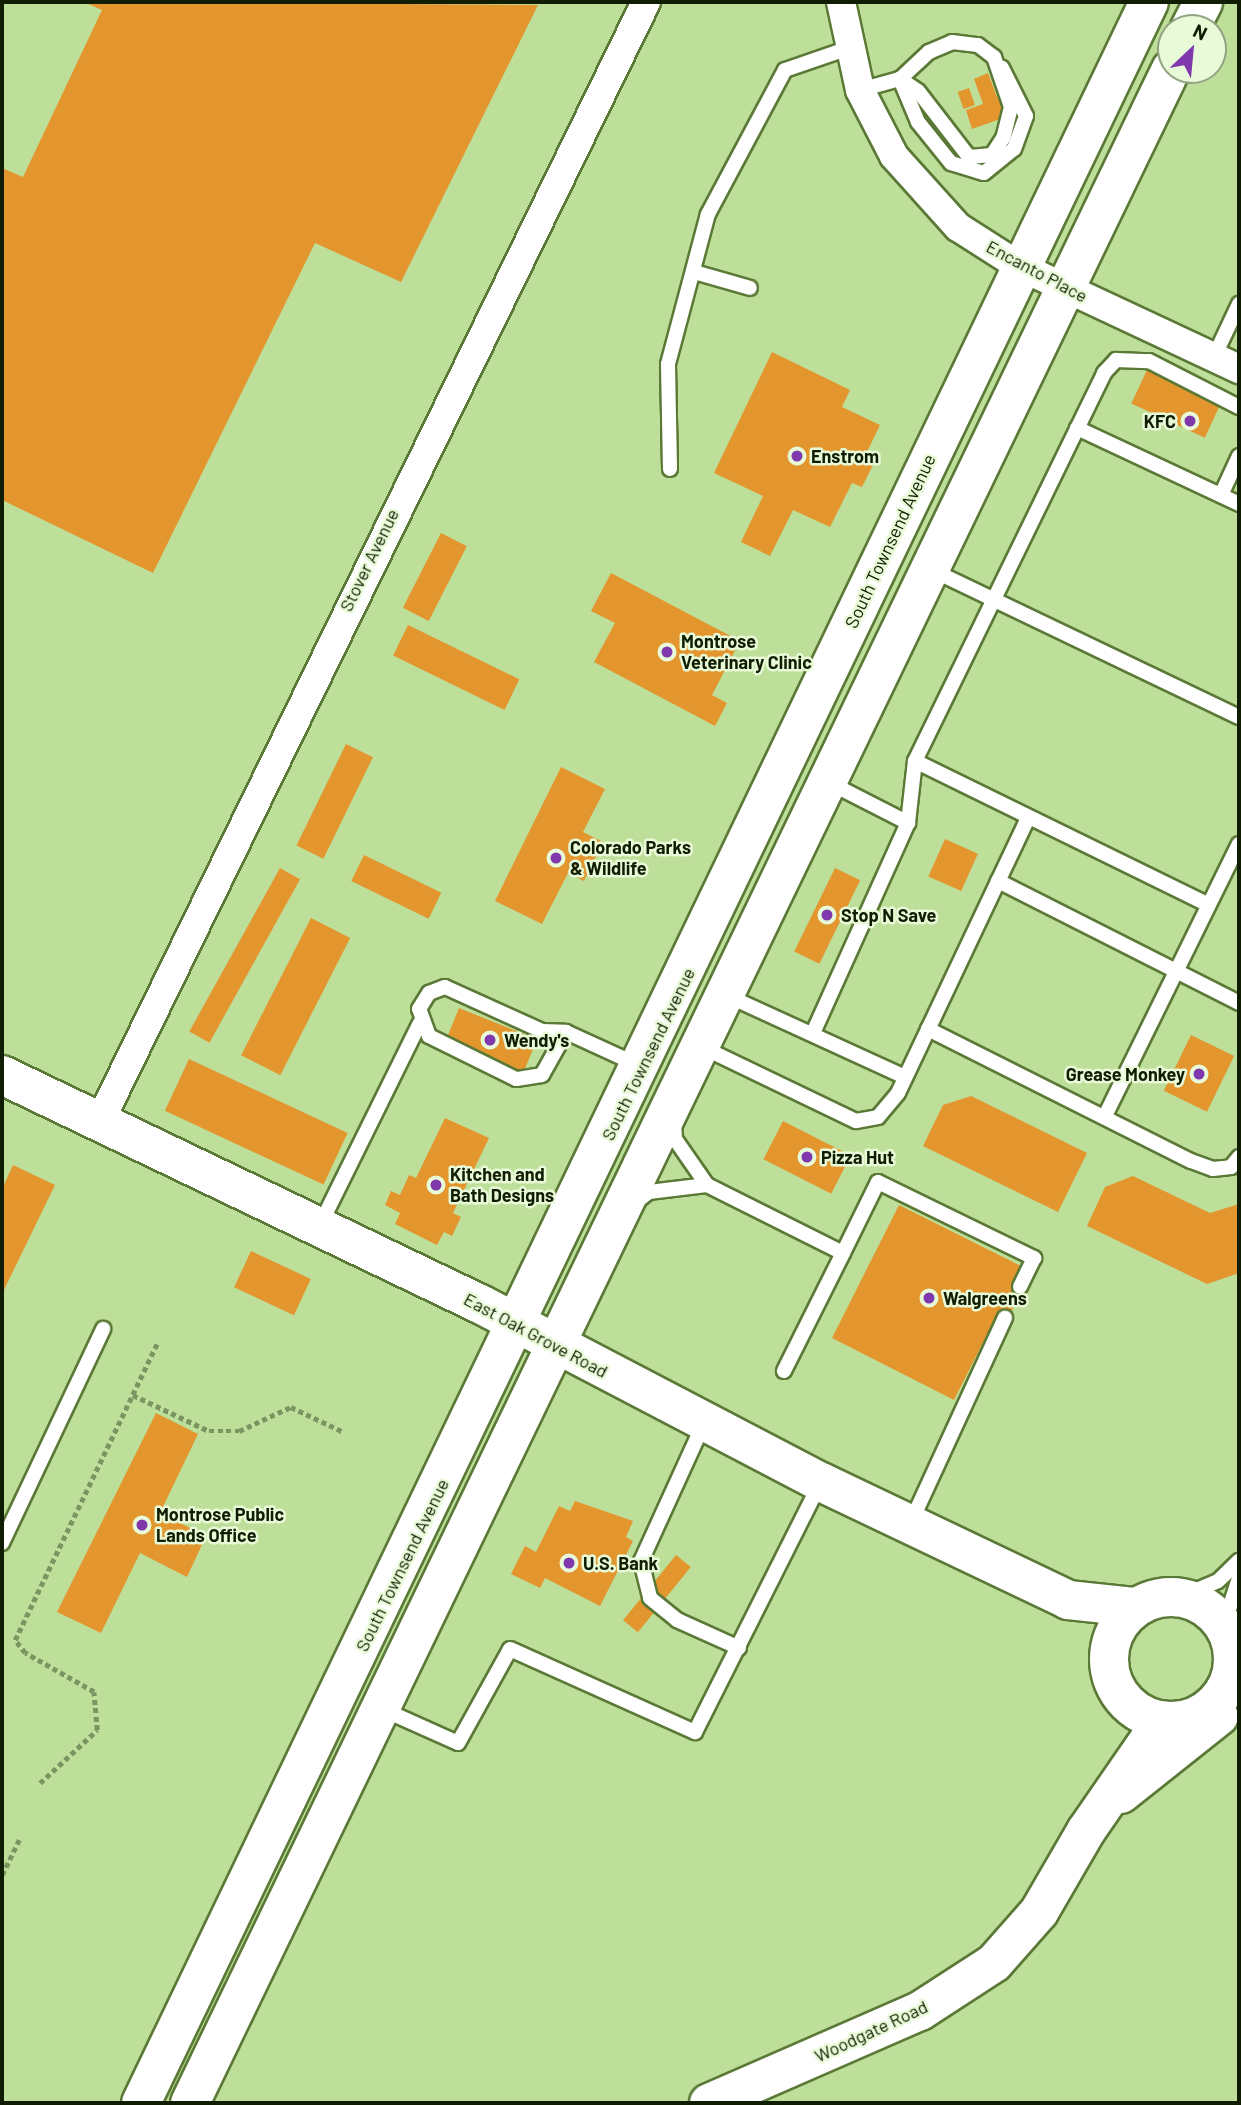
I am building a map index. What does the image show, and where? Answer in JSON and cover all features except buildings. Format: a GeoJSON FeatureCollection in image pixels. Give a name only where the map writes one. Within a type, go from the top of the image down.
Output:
{"type":"FeatureCollection","features":[{"type":"Feature","properties":{"kind":"main road","name":"South Townsend Avenue"},"geometry":{"type":"LineString","coordinates":[[141,2103],[519,1326],[1019,266],[1149,2]]}},
{"type":"Feature","properties":{"kind":"main road"},"geometry":{"type":"LineString","coordinates":[[190,2103],[617,1216],[728,996],[1164,84]]}},
{"type":"Feature","properties":{"kind":"main road","name":"East Oak Grove Road"},"geometry":{"type":"LineString","coordinates":[[2,1075],[319,1227],[519,1326],[821,1482],[911,1522],[1068,1600],[1134,1607]]}},
{"type":"Feature","properties":{"kind":"main road"},"geometry":{"type":"LineString","coordinates":[[1178,1598],[1231,1637],[1234,1668],[1232,1703],[1189,1719],[1163,1721],[1125,1701],[1108,1655],[1134,1607],[1178,1598]]}},
{"type":"Feature","properties":{"kind":"main road","name":"East Oak Grove Road"},"geometry":{"type":"LineString","coordinates":[[1068,1600],[1108,1655]]}},
{"type":"Feature","properties":{"kind":"main road","name":"Woodgate Road"},"geometry":{"type":"LineString","coordinates":[[1097,1816],[1125,1701]]}},
{"type":"Feature","properties":{"kind":"main road","name":"Woodgate Road"},"geometry":{"type":"LineString","coordinates":[[1097,1816],[1232,1703]]}},
{"type":"Feature","properties":{"kind":"main road","name":"Woodgate Road"},"geometry":{"type":"LineString","coordinates":[[709,2103],[920,2011],[994,1963],[1039,1912],[1097,1816],[1163,1721]]}},
{"type":"Feature","properties":{"kind":"street","name":"Stover Avenue"},"geometry":{"type":"LineString","coordinates":[[100,1121],[646,2]]}},
{"type":"Feature","properties":{"kind":"street","name":"Encanto Place"},"geometry":{"type":"LineString","coordinates":[[841,2],[860,90],[894,156],[928,197],[958,227],[1019,266],[1227,363]]}},
{"type":"Feature","properties":{"kind":"lane"},"geometry":{"type":"LineString","coordinates":[[860,90],[900,79],[929,52],[952,42],[978,45],[994,57],[1010,120],[992,155],[981,159],[957,148],[918,91],[900,79]]}},
{"type":"Feature","properties":{"kind":"lane"},"geometry":{"type":"LineString","coordinates":[[670,469],[667,364],[708,214],[785,70],[849,48]]}},
{"type":"Feature","properties":{"kind":"lane"},"geometry":{"type":"LineString","coordinates":[[694,272],[750,288]]}},
{"type":"Feature","properties":{"kind":"lane"},"geometry":{"type":"LineString","coordinates":[[1227,363],[1239,304]]}},
{"type":"Feature","properties":{"kind":"lane"},"geometry":{"type":"LineString","coordinates":[[813,1033],[908,823],[915,761],[1077,428],[1116,360],[1149,361],[1239,407]]}},
{"type":"Feature","properties":{"kind":"lane"},"geometry":{"type":"LineString","coordinates":[[1077,428],[1239,504]]}},
{"type":"Feature","properties":{"kind":"lane"},"geometry":{"type":"LineString","coordinates":[[1221,495],[1239,456]]}},
{"type":"Feature","properties":{"kind":"lane"},"geometry":{"type":"LineString","coordinates":[[932,570],[1239,717]]}},
{"type":"Feature","properties":{"kind":"lane"},"geometry":{"type":"LineString","coordinates":[[915,761],[1027,820],[1209,905]]}},
{"type":"Feature","properties":{"kind":"lane"},"geometry":{"type":"LineString","coordinates":[[830,783],[908,823]]}},
{"type":"Feature","properties":{"kind":"lane"},"geometry":{"type":"LineString","coordinates":[[701,1046],[866,1124],[887,1109],[905,1077],[1027,820]]}},
{"type":"Feature","properties":{"kind":"lane"},"geometry":{"type":"LineString","coordinates":[[1105,1116],[1239,844]]}},
{"type":"Feature","properties":{"kind":"lane"},"geometry":{"type":"LineString","coordinates":[[998,881],[1239,1003]]}},
{"type":"Feature","properties":{"kind":"lane"},"geometry":{"type":"LineString","coordinates":[[319,1227],[420,1023],[429,993],[445,986],[542,1031],[566,1032],[642,1067]]}},
{"type":"Feature","properties":{"kind":"lane"},"geometry":{"type":"LineString","coordinates":[[728,996],[905,1077]]}},
{"type":"Feature","properties":{"kind":"lane"},"geometry":{"type":"LineString","coordinates":[[420,1023],[449,1047],[529,1082],[542,1076],[566,1032]]}},
{"type":"Feature","properties":{"kind":"lane"},"geometry":{"type":"LineString","coordinates":[[928,1029],[1213,1169],[1231,1167],[1239,1157]]}},
{"type":"Feature","properties":{"kind":"lane"},"geometry":{"type":"LineString","coordinates":[[672,1108],[675,1139],[708,1185],[843,1253]]}},
{"type":"Feature","properties":{"kind":"lane"},"geometry":{"type":"LineString","coordinates":[[784,1371],[878,1182],[1034,1258],[1020,1287]]}},
{"type":"Feature","properties":{"kind":"lane"},"geometry":{"type":"LineString","coordinates":[[617,1216],[649,1192],[708,1185]]}},
{"type":"Feature","properties":{"kind":"lane"},"geometry":{"type":"LineString","coordinates":[[911,1522],[1005,1318]]}},
{"type":"Feature","properties":{"kind":"lane"},"geometry":{"type":"LineString","coordinates":[[2,1542],[103,1329]]}},
{"type":"Feature","properties":{"kind":"lane"},"geometry":{"type":"LineString","coordinates":[[704,1423],[641,1561],[650,1598],[677,1620],[739,1648]]}},
{"type":"Feature","properties":{"kind":"lane"},"geometry":{"type":"LineString","coordinates":[[380,1708],[458,1743],[510,1649],[695,1732],[821,1482]]}},
{"type":"Feature","properties":{"kind":"lane"},"geometry":{"type":"LineString","coordinates":[[1178,1598],[1218,1581],[1239,1562]]}},
{"type":"Feature","properties":{"kind":"lane"},"geometry":{"type":"LineString","coordinates":[[1231,1637],[1239,1578]]}},
{"type":"Feature","properties":{"kind":"path"},"geometry":{"type":"LineString","coordinates":[[40,1783],[97,1730],[94,1692],[25,1653],[15,1640],[158,1342]]}},
{"type":"Feature","properties":{"kind":"path"},"geometry":{"type":"LineString","coordinates":[[133,1395],[209,1431],[239,1431],[291,1407],[344,1432]]}},
{"type":"Feature","properties":{"kind":"path"},"geometry":{"type":"LineString","coordinates":[[2,1875],[20,1838]]}},
{"type":"Feature","properties":{"kind":"place","name":"KFC"},"geometry":{"type":"Point","coordinates":[1190,421]}},
{"type":"Feature","properties":{"kind":"place","name":"Enstrom"},"geometry":{"type":"Point","coordinates":[797,456]}},
{"type":"Feature","properties":{"kind":"place","name":"Montrose Veterinary Clinic"},"geometry":{"type":"Point","coordinates":[667,652]}},
{"type":"Feature","properties":{"kind":"place","name":"Colorado Parks & Wildlife"},"geometry":{"type":"Point","coordinates":[556,858]}},
{"type":"Feature","properties":{"kind":"place","name":"Stop N Save"},"geometry":{"type":"Point","coordinates":[827,915]}},
{"type":"Feature","properties":{"kind":"place","name":"Wendy's"},"geometry":{"type":"Point","coordinates":[490,1040]}},
{"type":"Feature","properties":{"kind":"place","name":"Grease Monkey"},"geometry":{"type":"Point","coordinates":[1199,1074]}},
{"type":"Feature","properties":{"kind":"place","name":"Pizza Hut"},"geometry":{"type":"Point","coordinates":[807,1157]}},
{"type":"Feature","properties":{"kind":"place","name":"Kitchen and Bath Designs"},"geometry":{"type":"Point","coordinates":[436,1185]}},
{"type":"Feature","properties":{"kind":"place","name":"Walgreens"},"geometry":{"type":"Point","coordinates":[929,1298]}},
{"type":"Feature","properties":{"kind":"place","name":"Montrose Public Lands Office"},"geometry":{"type":"Point","coordinates":[142,1525]}},
{"type":"Feature","properties":{"kind":"place","name":"U.S. Bank"},"geometry":{"type":"Point","coordinates":[569,1563]}}]}
